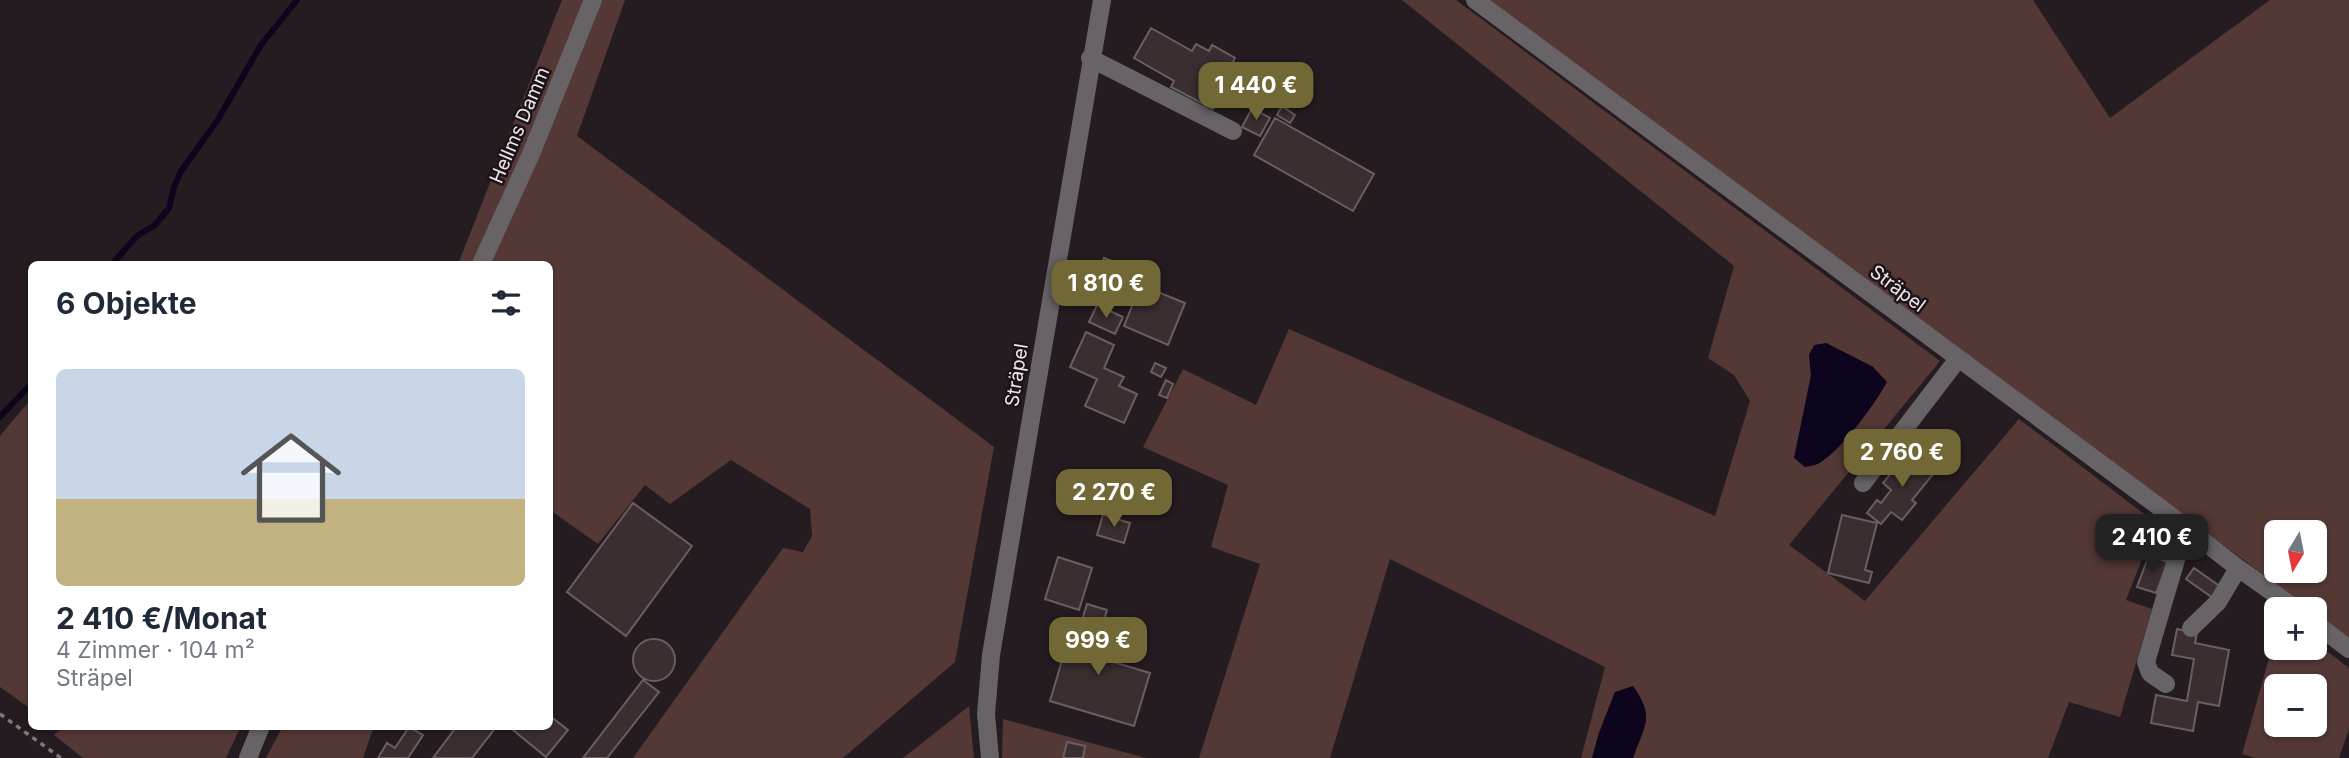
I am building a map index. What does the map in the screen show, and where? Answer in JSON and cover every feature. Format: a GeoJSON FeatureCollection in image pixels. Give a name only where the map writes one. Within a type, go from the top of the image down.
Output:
{"type":"FeatureCollection","features":[{"type":"Feature","properties":{"kind":"street","name":"Hellms Damm"},"geometry":{"type":"LineString","coordinates":[[482,261],[531,154],[593,0]]}},
{"type":"Feature","properties":{"kind":"street","name":"Sträpel"},"geometry":{"type":"LineString","coordinates":[[989,758],[986,714],[991,655],[1090,58],[1102,0]]}},
{"type":"Feature","properties":{"kind":"street","name":"Sträpel"},"geometry":{"type":"LineString","coordinates":[[1475,0],[2279,597]]}},
{"type":"Feature","properties":{"kind":"street"},"geometry":{"type":"LineString","coordinates":[[1090,58],[1233,131]]}},
{"type":"Feature","properties":{"kind":"street"},"geometry":{"type":"LineString","coordinates":[[1863,483],[1958,359]]}},
{"type":"Feature","properties":{"kind":"street"},"geometry":{"type":"LineString","coordinates":[[2166,684],[2150,673],[2146,662],[2178,552],[2190,531]]}},
{"type":"Feature","properties":{"kind":"street"},"geometry":{"type":"LineString","coordinates":[[2191,628],[2218,602],[2238,568]]}},
{"type":"Feature","properties":{"kind":"street"},"geometry":{"type":"LineString","coordinates":[[2327,633],[2349,649]]}},
{"type":"Feature","properties":{"kind":"street"},"geometry":{"type":"LineString","coordinates":[[248,758],[259,730]]}},
{"type":"Feature","properties":{"kind":"path"},"geometry":{"type":"LineString","coordinates":[[0,714],[61,758]]}},
{"type":"Feature","properties":{"kind":"shaded area"},"geometry":{"type":"Polygon","coordinates":[[[562,0],[625,0],[577,136],[994,447],[955,662],[843,758],[633,758],[783,548],[803,552],[812,536],[810,509],[731,460],[670,504],[645,485],[598,544],[553,512],[553,261],[459,261],[562,0]]]}},
{"type":"Feature","properties":{"kind":"shaded area"},"geometry":{"type":"Polygon","coordinates":[[[1402,0],[1456,0],[1940,361],[1789,545],[1865,601],[2019,419],[2156,523],[2126,600],[2152,609],[2120,717],[2069,702],[2048,758],[1633,758],[1636,750],[1615,692],[1592,758],[1581,758],[1605,667],[1390,559],[1330,758],[1199,758],[1260,564],[1211,547],[1228,485],[1143,447],[1183,369],[1256,405],[1289,329],[1715,516],[1750,401],[1734,375],[1708,358],[1734,266],[1402,0]],[[1826,343],[1809,355],[1811,374],[1805,415],[1836,450],[1855,426],[1873,367],[1826,343]]]}},
{"type":"Feature","properties":{"kind":"shaded area"},"geometry":{"type":"Polygon","coordinates":[[[1486,0],[2033,0],[2110,118],[2270,0],[2349,0],[2349,639],[2327,622],[2327,597],[2293,597],[2274,583],[2328,583],[2328,520],[2264,520],[2264,575],[1486,0]]]}},
{"type":"Feature","properties":{"kind":"shaded area"},"geometry":{"type":"Polygon","coordinates":[[[1826,343],[1873,367],[1887,382],[1848,437],[1819,463],[1805,467],[1794,458],[1811,375],[1809,355],[1814,345],[1826,343]]]}},
{"type":"Feature","properties":{"kind":"shaded area"},"geometry":{"type":"Polygon","coordinates":[[[28,403],[28,707],[0,687],[0,436],[28,403]]]}},
{"type":"Feature","properties":{"kind":"shaded area"},"geometry":{"type":"Polygon","coordinates":[[[2327,651],[2349,668],[2349,729],[2339,758],[2256,758],[2242,754],[2264,676],[2264,737],[2327,737],[2327,674],[2265,674],[2269,660],[2327,660],[2327,651]]]}},
{"type":"Feature","properties":{"kind":"shaded area"},"geometry":{"type":"Polygon","coordinates":[[[1633,686],[1644,706],[1646,722],[1633,758],[1592,758],[1615,692],[1633,686]]]}},
{"type":"Feature","properties":{"kind":"shaded area"},"geometry":{"type":"Polygon","coordinates":[[[969,706],[974,758],[903,758],[969,706]]]}},
{"type":"Feature","properties":{"kind":"shaded area"},"geometry":{"type":"Polygon","coordinates":[[[1003,719],[1146,758],[1002,758],[1003,719]]]}},
{"type":"Feature","properties":{"kind":"shaded area"},"geometry":{"type":"Polygon","coordinates":[[[59,730],[239,730],[226,758],[83,758],[54,735],[59,730]]]}},
{"type":"Feature","properties":{"kind":"shaded area"},"geometry":{"type":"Polygon","coordinates":[[[281,730],[373,730],[363,758],[266,758],[281,730]]]}},
{"type":"Feature","properties":{"kind":"building"},"geometry":{"type":"Polygon","coordinates":[[[1151,28],[1192,51],[1196,44],[1209,51],[1212,45],[1235,58],[1228,72],[1243,81],[1233,100],[1221,93],[1213,109],[1171,87],[1174,81],[1134,58],[1151,28]]]}},
{"type":"Feature","properties":{"kind":"building"},"geometry":{"type":"Polygon","coordinates":[[[1282,106],[1295,115],[1290,123],[1277,115],[1282,106]]]}},
{"type":"Feature","properties":{"kind":"building"},"geometry":{"type":"Polygon","coordinates":[[[1252,108],[1270,118],[1260,136],[1242,127],[1252,108]]]}},
{"type":"Feature","properties":{"kind":"building"},"geometry":{"type":"Polygon","coordinates":[[[1275,118],[1374,174],[1353,211],[1254,155],[1275,118]]]}},
{"type":"Feature","properties":{"kind":"building"},"geometry":{"type":"Polygon","coordinates":[[[1104,258],[1136,270],[1123,302],[1091,290],[1104,258]]]}},
{"type":"Feature","properties":{"kind":"building"},"geometry":{"type":"Polygon","coordinates":[[[1131,281],[1185,303],[1168,345],[1124,326],[1132,306],[1123,302],[1131,281]]]}},
{"type":"Feature","properties":{"kind":"building"},"geometry":{"type":"Polygon","coordinates":[[[1097,305],[1123,317],[1115,334],[1089,322],[1097,305]]]}},
{"type":"Feature","properties":{"kind":"building"},"geometry":{"type":"Polygon","coordinates":[[[1086,332],[1114,345],[1104,368],[1124,377],[1119,386],[1137,394],[1124,423],[1085,406],[1097,379],[1070,367],[1086,332]]]}},
{"type":"Feature","properties":{"kind":"building"},"geometry":{"type":"Polygon","coordinates":[[[1155,363],[1166,368],[1161,377],[1151,372],[1155,363]]]}},
{"type":"Feature","properties":{"kind":"building"},"geometry":{"type":"Polygon","coordinates":[[[1166,380],[1173,384],[1167,398],[1159,395],[1166,380]]]}},
{"type":"Feature","properties":{"kind":"building"},"geometry":{"type":"Polygon","coordinates":[[[1908,452],[1934,473],[1912,500],[1916,503],[1902,520],[1891,512],[1881,524],[1867,513],[1877,500],[1881,503],[1891,490],[1883,483],[1908,452]]]}},
{"type":"Feature","properties":{"kind":"building"},"geometry":{"type":"Polygon","coordinates":[[[633,503],[692,546],[626,636],[567,592],[633,503]]]}},
{"type":"Feature","properties":{"kind":"building"},"geometry":{"type":"Polygon","coordinates":[[[1103,515],[1130,523],[1124,543],[1097,535],[1103,515]]]}},
{"type":"Feature","properties":{"kind":"building"},"geometry":{"type":"Polygon","coordinates":[[[1842,515],[1877,523],[1865,570],[1872,572],[1869,583],[1828,573],[1842,515]]]}},
{"type":"Feature","properties":{"kind":"building"},"geometry":{"type":"Polygon","coordinates":[[[2149,555],[2168,562],[2156,593],[2137,587],[2149,555]]]}},
{"type":"Feature","properties":{"kind":"building"},"geometry":{"type":"Polygon","coordinates":[[[1058,557],[1092,568],[1079,610],[1045,599],[1058,557]]]}},
{"type":"Feature","properties":{"kind":"building"},"geometry":{"type":"Polygon","coordinates":[[[2194,568],[2221,587],[2213,598],[2186,579],[2194,568]]]}},
{"type":"Feature","properties":{"kind":"building"},"geometry":{"type":"Polygon","coordinates":[[[1087,604],[1107,610],[1093,656],[1150,673],[1134,726],[1050,701],[1066,647],[1073,649],[1087,604]]]}},
{"type":"Feature","properties":{"kind":"building"},"geometry":{"type":"Polygon","coordinates":[[[2177,629],[2197,633],[2195,643],[2229,650],[2219,706],[2198,702],[2193,731],[2151,723],[2156,695],[2187,701],[2194,659],[2172,655],[2177,629]]]}},
{"type":"Feature","properties":{"kind":"building"},"geometry":{"type":"Polygon","coordinates":[[[654,639],[669,645],[675,660],[669,675],[654,681],[639,675],[633,660],[639,645],[654,639]]]}},
{"type":"Feature","properties":{"kind":"building"},"geometry":{"type":"Polygon","coordinates":[[[643,680],[659,692],[607,758],[583,758],[643,680]]]}},
{"type":"Feature","properties":{"kind":"building"},"geometry":{"type":"Polygon","coordinates":[[[553,718],[568,730],[546,757],[513,730],[553,730],[553,718]]]}},
{"type":"Feature","properties":{"kind":"building"},"geometry":{"type":"Polygon","coordinates":[[[407,730],[414,730],[423,735],[408,758],[378,758],[387,743],[395,748],[407,730]]]}},
{"type":"Feature","properties":{"kind":"building"},"geometry":{"type":"Polygon","coordinates":[[[454,730],[494,730],[472,758],[433,758],[454,730]]]}},
{"type":"Feature","properties":{"kind":"building"},"geometry":{"type":"Polygon","coordinates":[[[1067,742],[1085,746],[1083,758],[1063,758],[1067,742]]]}},
{"type":"Feature","properties":{"kind":"waterway"},"geometry":{"type":"LineString","coordinates":[[115,261],[137,236],[155,225],[169,208],[181,171],[217,121],[261,45],[297,0]]}},
{"type":"Feature","properties":{"kind":"waterway"},"geometry":{"type":"LineString","coordinates":[[0,417],[28,387]]}}]}
